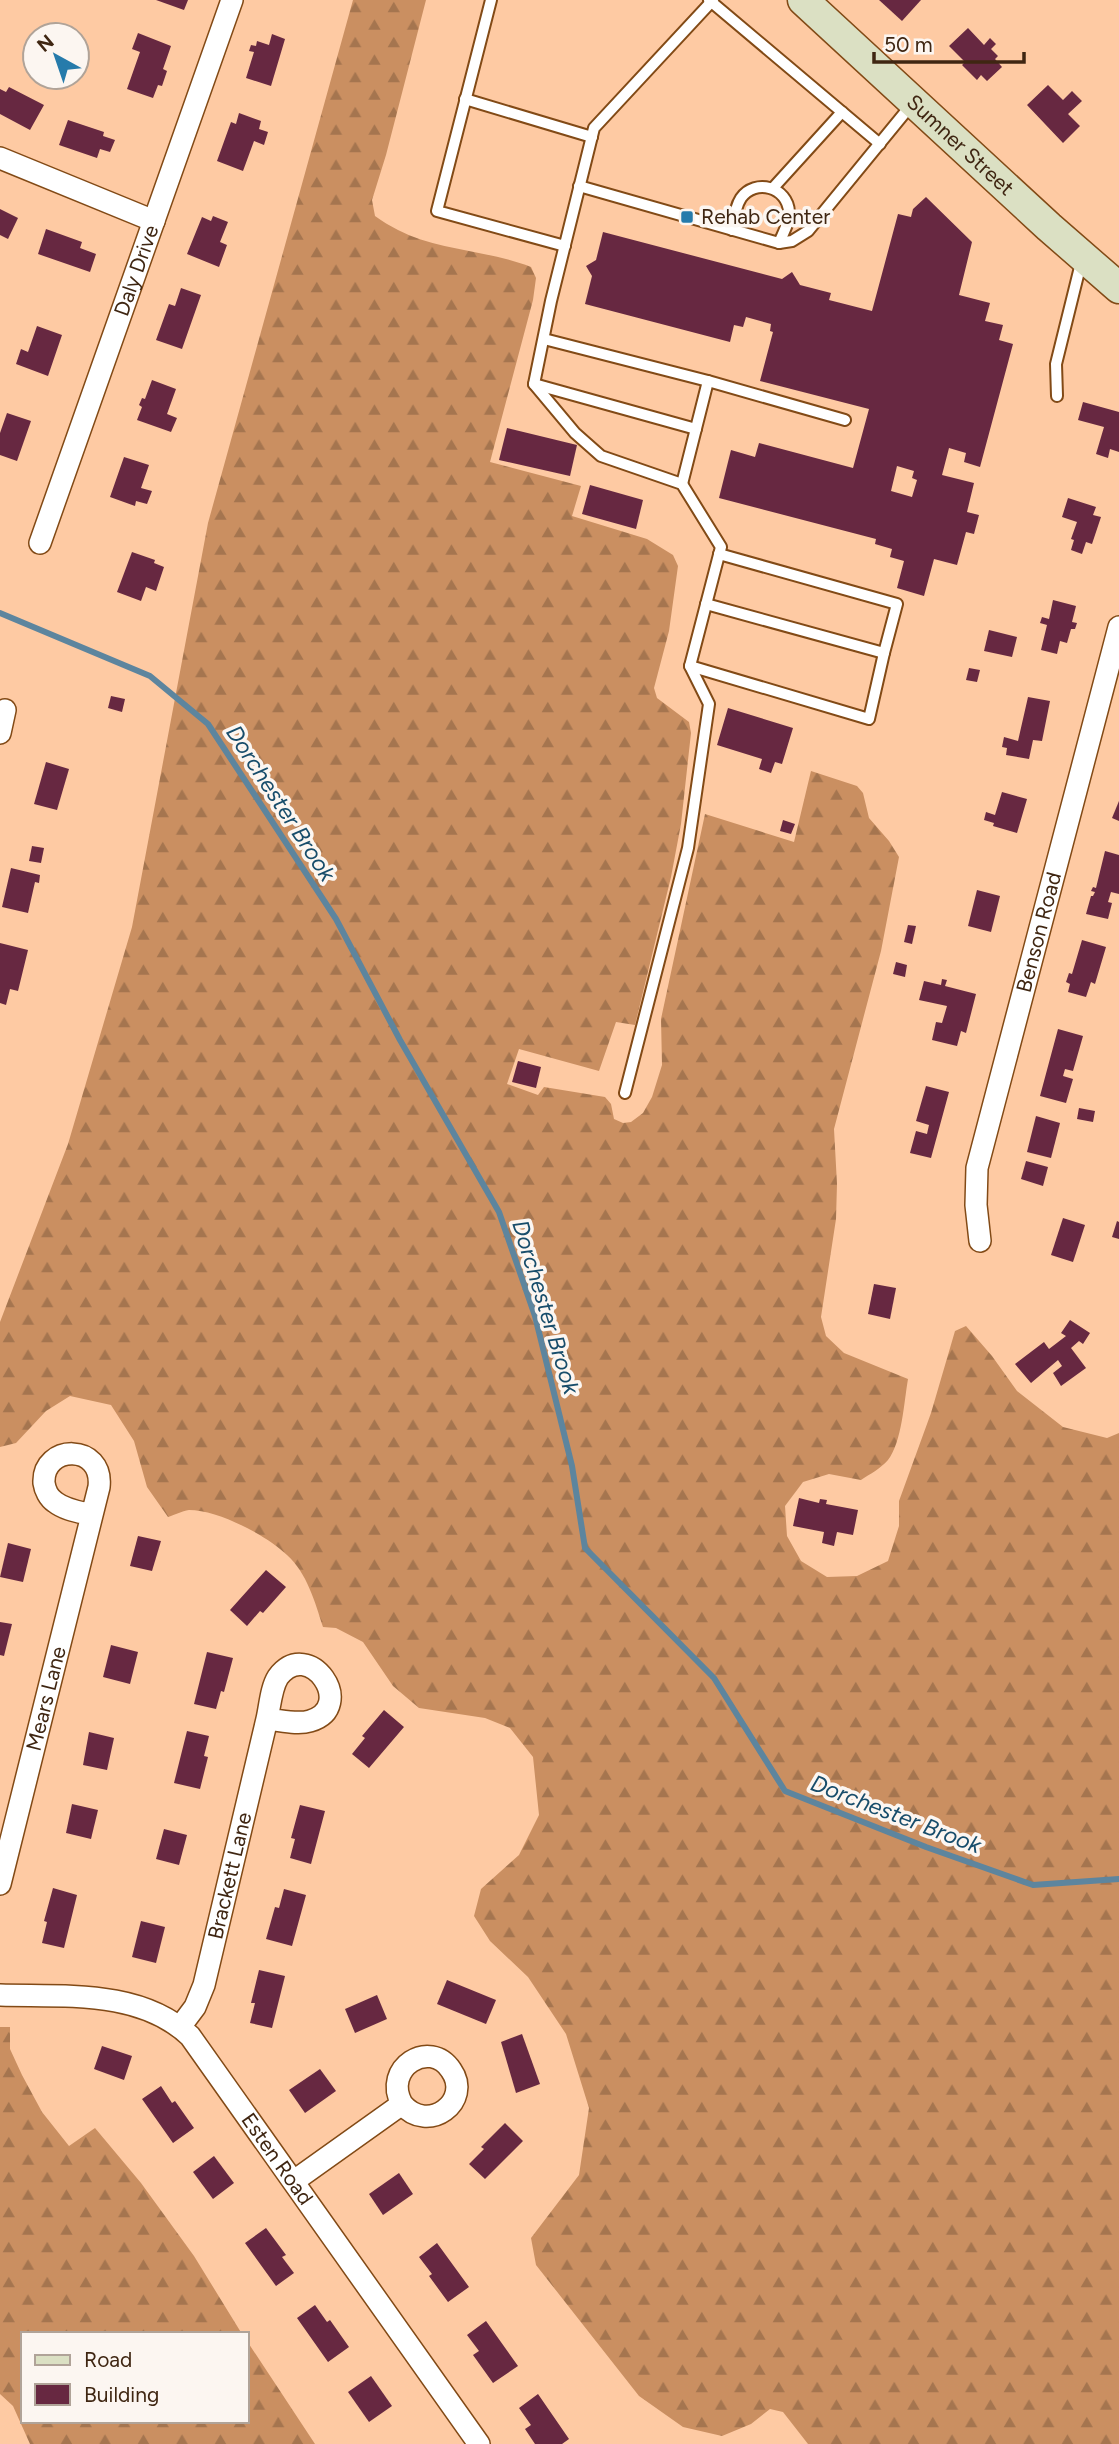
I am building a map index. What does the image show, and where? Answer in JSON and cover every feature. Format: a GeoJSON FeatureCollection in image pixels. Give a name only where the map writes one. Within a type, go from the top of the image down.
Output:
{"type":"FeatureCollection","features":[{"type":"Feature","properties":{"kind":"main road","name":"Sumner Street"},"geometry":{"type":"LineString","coordinates":[[803,0],[1119,288]]}},
{"type":"Feature","properties":{"kind":"street","name":"Daly Drive"},"geometry":{"type":"LineString","coordinates":[[40,543],[232,0]]}},
{"type":"Feature","properties":{"kind":"street"},"geometry":{"type":"LineString","coordinates":[[0,158],[154,221]]}},
{"type":"Feature","properties":{"kind":"street","name":"Benson Road"},"geometry":{"type":"LineString","coordinates":[[980,1241],[975,1187],[977,1168],[1119,627]]}},
{"type":"Feature","properties":{"kind":"street"},"geometry":{"type":"LineString","coordinates":[[0,733],[5,709]]}},
{"type":"Feature","properties":{"kind":"street","name":"Mears Lane"},"geometry":{"type":"LineString","coordinates":[[0,1884],[92,1515]]}},
{"type":"Feature","properties":{"kind":"street","name":"Brackett Lane"},"geometry":{"type":"LineString","coordinates":[[180,2027],[195,2007],[204,1984],[267,1719]]}},
{"type":"Feature","properties":{"kind":"street","name":"Esten Road"},"geometry":{"type":"LineString","coordinates":[[0,1995],[116,2001],[150,2011],[180,2027],[202,2050],[480,2444]]}},
{"type":"Feature","properties":{"kind":"street"},"geometry":{"type":"LineString","coordinates":[[294,2181],[402,2104]]}},
{"type":"Feature","properties":{"kind":"lane"},"geometry":{"type":"LineString","coordinates":[[491,0],[437,211],[565,246]]}},
{"type":"Feature","properties":{"kind":"lane"},"geometry":{"type":"LineString","coordinates":[[534,384],[594,128],[711,1],[880,144]]}},
{"type":"Feature","properties":{"kind":"lane"},"geometry":{"type":"LineString","coordinates":[[465,99],[592,137]]}},
{"type":"Feature","properties":{"kind":"lane"},"geometry":{"type":"LineString","coordinates":[[579,186],[779,243],[792,241],[808,231],[913,103]]}},
{"type":"Feature","properties":{"kind":"lane"},"geometry":{"type":"LineString","coordinates":[[773,188],[842,112]]}},
{"type":"Feature","properties":{"kind":"lane"},"geometry":{"type":"LineString","coordinates":[[732,230],[740,199],[755,188],[773,188],[786,201],[789,210],[789,219],[779,243]]}},
{"type":"Feature","properties":{"kind":"lane"},"geometry":{"type":"LineString","coordinates":[[1057,396],[1056,364],[1083,257]]}},
{"type":"Feature","properties":{"kind":"lane"},"geometry":{"type":"LineString","coordinates":[[544,339],[845,420]]}},
{"type":"Feature","properties":{"kind":"lane"},"geometry":{"type":"LineString","coordinates":[[682,484],[708,381]]}},
{"type":"Feature","properties":{"kind":"lane"},"geometry":{"type":"LineString","coordinates":[[534,384],[696,429]]}},
{"type":"Feature","properties":{"kind":"lane"},"geometry":{"type":"LineString","coordinates":[[534,384],[575,433],[601,456],[682,484],[721,547],[690,666],[709,705],[688,848],[625,1093]]}},
{"type":"Feature","properties":{"kind":"lane"},"geometry":{"type":"LineString","coordinates":[[690,666],[869,719],[897,604],[719,554]]}},
{"type":"Feature","properties":{"kind":"lane"},"geometry":{"type":"LineString","coordinates":[[706,604],[884,653]]}},
{"type":"Feature","properties":{"kind":"green space"},"geometry":{"type":"Polygon","coordinates":[[[353,0],[426,0],[372,200],[375,216],[414,237],[531,267],[536,278],[533,300],[490,462],[581,486],[572,516],[647,539],[673,555],[678,566],[669,631],[654,688],[657,698],[689,722],[691,733],[681,824],[671,877],[635,1025],[616,1022],[599,1071],[519,1049],[507,1084],[538,1095],[544,1087],[605,1097],[611,1104],[614,1119],[623,1123],[631,1122],[643,1113],[652,1097],[662,1065],[661,1019],[705,814],[794,842],[811,771],[857,786],[863,793],[869,818],[899,857],[881,951],[834,1129],[836,1219],[821,1317],[826,1336],[844,1353],[908,1379],[899,1433],[888,1460],[861,1480],[829,1474],[803,1482],[785,1506],[787,1536],[801,1561],[827,1577],[857,1576],[888,1561],[899,1526],[899,1501],[931,1413],[955,1331],[966,1326],[1017,1391],[1063,1427],[1107,1438],[1119,1433],[1119,2444],[808,2444],[783,2412],[770,2409],[751,2424],[722,2436],[683,2427],[639,2396],[536,2265],[531,2238],[579,2175],[589,2108],[566,2034],[528,1977],[490,1941],[474,1916],[481,1889],[519,1855],[539,1815],[533,1757],[510,1728],[485,1718],[419,1708],[393,1686],[363,1642],[336,1628],[323,1627],[300,1570],[278,1547],[241,1525],[214,1514],[189,1510],[168,1517],[147,1487],[134,1441],[111,1405],[70,1396],[46,1411],[16,1443],[0,1447],[0,1322],[68,1144],[132,927],[208,523],[353,0]]]}},
{"type":"Feature","properties":{"kind":"green space"},"geometry":{"type":"Polygon","coordinates":[[[0,2027],[10,2027],[10,2049],[42,2112],[69,2146],[95,2128],[141,2183],[194,2256],[241,2332],[21,2332],[21,2423],[248,2423],[248,2343],[315,2444],[30,2444],[13,2406],[0,2394],[0,2027]]]}},
{"type":"Feature","properties":{"kind":"building"},"geometry":{"type":"Polygon","coordinates":[[[156,0],[188,0],[184,10],[156,0]]]}},
{"type":"Feature","properties":{"kind":"building"},"geometry":{"type":"Polygon","coordinates":[[[879,0],[921,0],[902,21],[879,0]]]}},
{"type":"Feature","properties":{"kind":"building"},"geometry":{"type":"Polygon","coordinates":[[[968,28],[984,45],[990,38],[996,44],[991,49],[998,56],[995,59],[1002,67],[987,81],[981,75],[977,80],[962,65],[965,62],[949,46],[968,28]]]}},
{"type":"Feature","properties":{"kind":"building"},"geometry":{"type":"Polygon","coordinates":[[[138,33],[171,46],[163,69],[167,71],[162,86],[158,85],[153,98],[127,89],[140,52],[132,49],[138,33]]]}},
{"type":"Feature","properties":{"kind":"building"},"geometry":{"type":"Polygon","coordinates":[[[272,34],[285,39],[271,86],[246,78],[254,52],[249,51],[251,45],[256,46],[257,41],[269,45],[272,34]]]}},
{"type":"Feature","properties":{"kind":"building"},"geometry":{"type":"Polygon","coordinates":[[[1048,85],[1063,100],[1072,91],[1082,101],[1068,114],[1080,126],[1063,143],[1027,105],[1048,85]]]}},
{"type":"Feature","properties":{"kind":"building"},"geometry":{"type":"Polygon","coordinates":[[[9,87],[44,105],[30,130],[0,114],[0,89],[6,92],[9,87]]]}},
{"type":"Feature","properties":{"kind":"building"},"geometry":{"type":"Polygon","coordinates":[[[239,113],[261,121],[259,129],[268,132],[264,145],[254,141],[243,171],[217,161],[231,122],[236,124],[239,113]]]}},
{"type":"Feature","properties":{"kind":"building"},"geometry":{"type":"Polygon","coordinates":[[[68,120],[104,132],[103,136],[115,140],[110,152],[100,149],[97,158],[59,145],[68,120]]]}},
{"type":"Feature","properties":{"kind":"building"},"geometry":{"type":"Polygon","coordinates":[[[926,197],[972,242],[959,295],[990,303],[985,321],[1003,325],[999,340],[1013,344],[980,467],[964,462],[966,453],[949,448],[942,475],[974,483],[967,512],[979,515],[974,534],[966,532],[957,565],[934,559],[924,596],[897,588],[904,561],[890,557],[892,549],[875,544],[876,539],[719,498],[731,450],[755,457],[759,443],[853,468],[869,409],[760,381],[773,332],[770,331],[771,324],[746,317],[743,327],[734,325],[730,342],[585,304],[592,276],[586,266],[596,260],[603,232],[782,279],[792,272],[800,285],[831,293],[829,300],[872,311],[898,214],[911,217],[913,209],[926,197]],[[897,466],[891,491],[912,497],[917,480],[912,478],[914,471],[897,466]]]}},
{"type":"Feature","properties":{"kind":"building"},"geometry":{"type":"Polygon","coordinates":[[[0,209],[18,218],[8,239],[0,235],[0,209]]]}},
{"type":"Feature","properties":{"kind":"building"},"geometry":{"type":"Polygon","coordinates":[[[213,216],[228,222],[220,242],[227,245],[219,267],[187,254],[202,217],[211,221],[213,216]]]}},
{"type":"Feature","properties":{"kind":"building"},"geometry":{"type":"Polygon","coordinates":[[[46,229],[82,242],[80,248],[96,254],[90,272],[38,254],[46,229]]]}},
{"type":"Feature","properties":{"kind":"building"},"geometry":{"type":"Polygon","coordinates":[[[181,288],[201,295],[182,349],[156,340],[169,304],[175,306],[181,288]]]}},
{"type":"Feature","properties":{"kind":"building"},"geometry":{"type":"Polygon","coordinates":[[[37,326],[62,335],[48,376],[16,364],[21,349],[28,352],[37,326]]]}},
{"type":"Feature","properties":{"kind":"building"},"geometry":{"type":"Polygon","coordinates":[[[152,380],[176,389],[167,414],[177,418],[171,432],[137,420],[142,407],[139,405],[142,398],[145,399],[152,380]]]}},
{"type":"Feature","properties":{"kind":"building"},"geometry":{"type":"Polygon","coordinates":[[[1083,402],[1119,412],[1119,452],[1110,449],[1108,458],[1096,454],[1104,427],[1078,420],[1083,402]]]}},
{"type":"Feature","properties":{"kind":"building"},"geometry":{"type":"Polygon","coordinates":[[[7,413],[31,421],[17,461],[0,455],[0,433],[7,413]]]}},
{"type":"Feature","properties":{"kind":"building"},"geometry":{"type":"Polygon","coordinates":[[[507,428],[577,445],[570,476],[499,460],[507,428]]]}},
{"type":"Feature","properties":{"kind":"building"},"geometry":{"type":"Polygon","coordinates":[[[124,457],[149,465],[141,488],[152,491],[147,504],[136,501],[135,506],[110,497],[124,457]]]}},
{"type":"Feature","properties":{"kind":"building"},"geometry":{"type":"Polygon","coordinates":[[[590,485],[643,500],[636,529],[582,514],[590,485]]]}},
{"type":"Feature","properties":{"kind":"building"},"geometry":{"type":"Polygon","coordinates":[[[1068,498],[1096,507],[1093,515],[1101,517],[1092,544],[1086,542],[1082,554],[1071,550],[1074,540],[1071,539],[1077,522],[1062,517],[1068,498]]]}},
{"type":"Feature","properties":{"kind":"building"},"geometry":{"type":"Polygon","coordinates":[[[132,552],[155,560],[154,563],[164,567],[156,591],[146,587],[141,601],[117,592],[132,552]]]}},
{"type":"Feature","properties":{"kind":"building"},"geometry":{"type":"Polygon","coordinates":[[[1053,600],[1076,606],[1072,622],[1077,623],[1075,629],[1071,629],[1067,643],[1060,641],[1057,654],[1041,650],[1047,625],[1040,623],[1042,617],[1049,619],[1053,600]]]}},
{"type":"Feature","properties":{"kind":"building"},"geometry":{"type":"Polygon","coordinates":[[[989,630],[1017,637],[1012,657],[984,651],[989,630]]]}},
{"type":"Feature","properties":{"kind":"building"},"geometry":{"type":"Polygon","coordinates":[[[969,668],[980,670],[977,682],[966,680],[969,668]]]}},
{"type":"Feature","properties":{"kind":"building"},"geometry":{"type":"Polygon","coordinates":[[[111,696],[125,699],[122,712],[108,708],[111,696]]]}},
{"type":"Feature","properties":{"kind":"building"},"geometry":{"type":"Polygon","coordinates":[[[1028,697],[1050,701],[1042,741],[1033,740],[1029,759],[1006,755],[1007,748],[1002,747],[1004,737],[1018,741],[1028,697]]]}},
{"type":"Feature","properties":{"kind":"building"},"geometry":{"type":"Polygon","coordinates":[[[728,708],[793,728],[782,764],[775,762],[771,773],[759,769],[762,759],[717,745],[728,708]]]}},
{"type":"Feature","properties":{"kind":"building"},"geometry":{"type":"Polygon","coordinates":[[[46,762],[69,769],[57,810],[34,804],[46,762]]]}},
{"type":"Feature","properties":{"kind":"building"},"geometry":{"type":"Polygon","coordinates":[[[1002,792],[1027,799],[1017,833],[993,826],[994,823],[984,820],[986,812],[995,815],[1002,792]]]}},
{"type":"Feature","properties":{"kind":"building"},"geometry":{"type":"Polygon","coordinates":[[[1119,801],[1119,821],[1112,818],[1119,801]]]}},
{"type":"Feature","properties":{"kind":"building"},"geometry":{"type":"Polygon","coordinates":[[[783,820],[795,824],[791,834],[780,831],[783,820]]]}},
{"type":"Feature","properties":{"kind":"building"},"geometry":{"type":"Polygon","coordinates":[[[32,846],[44,848],[41,863],[29,861],[32,846]]]}},
{"type":"Feature","properties":{"kind":"building"},"geometry":{"type":"Polygon","coordinates":[[[1105,851],[1119,855],[1119,894],[1111,892],[1108,902],[1112,903],[1108,919],[1086,914],[1091,896],[1095,892],[1091,891],[1093,887],[1096,888],[1105,851]]]}},
{"type":"Feature","properties":{"kind":"building"},"geometry":{"type":"Polygon","coordinates":[[[11,868],[40,875],[39,883],[35,882],[28,913],[2,907],[11,868]]]}},
{"type":"Feature","properties":{"kind":"building"},"geometry":{"type":"Polygon","coordinates":[[[977,890],[1000,896],[991,932],[968,926],[977,890]]]}},
{"type":"Feature","properties":{"kind":"building"},"geometry":{"type":"Polygon","coordinates":[[[908,925],[916,926],[912,944],[904,942],[908,925]]]}},
{"type":"Feature","properties":{"kind":"building"},"geometry":{"type":"Polygon","coordinates":[[[1082,940],[1106,947],[1095,984],[1091,982],[1086,997],[1068,992],[1070,984],[1066,982],[1069,973],[1072,974],[1082,940]]]}},
{"type":"Feature","properties":{"kind":"building"},"geometry":{"type":"Polygon","coordinates":[[[0,943],[28,950],[18,991],[10,989],[6,1005],[0,1003],[0,943]]]}},
{"type":"Feature","properties":{"kind":"building"},"geometry":{"type":"Polygon","coordinates":[[[896,962],[907,965],[905,977],[893,974],[896,962]]]}},
{"type":"Feature","properties":{"kind":"building"},"geometry":{"type":"Polygon","coordinates":[[[942,979],[947,980],[945,986],[976,994],[966,1033],[961,1031],[957,1046],[932,1040],[936,1022],[942,1023],[947,1006],[919,1000],[924,981],[941,985],[942,979]]]}},
{"type":"Feature","properties":{"kind":"building"},"geometry":{"type":"Polygon","coordinates":[[[1058,1029],[1083,1036],[1073,1071],[1065,1069],[1063,1076],[1073,1079],[1066,1103],[1040,1096],[1058,1029]]]}},
{"type":"Feature","properties":{"kind":"building"},"geometry":{"type":"Polygon","coordinates":[[[518,1061],[541,1067],[536,1088],[512,1082],[518,1061]]]}},
{"type":"Feature","properties":{"kind":"building"},"geometry":{"type":"Polygon","coordinates":[[[926,1086],[949,1092],[931,1158],[910,1153],[916,1131],[927,1134],[929,1125],[916,1121],[926,1086]]]}},
{"type":"Feature","properties":{"kind":"building"},"geometry":{"type":"Polygon","coordinates":[[[1079,1108],[1095,1111],[1093,1122],[1077,1119],[1079,1108]]]}},
{"type":"Feature","properties":{"kind":"building"},"geometry":{"type":"Polygon","coordinates":[[[1036,1116],[1060,1123],[1051,1158],[1027,1152],[1036,1116]]]}},
{"type":"Feature","properties":{"kind":"building"},"geometry":{"type":"Polygon","coordinates":[[[1026,1161],[1048,1167],[1043,1186],[1021,1179],[1026,1161]]]}},
{"type":"Feature","properties":{"kind":"building"},"geometry":{"type":"Polygon","coordinates":[[[1063,1218],[1085,1225],[1073,1262],[1051,1255],[1063,1218]]]}},
{"type":"Feature","properties":{"kind":"building"},"geometry":{"type":"Polygon","coordinates":[[[1117,1221],[1119,1222],[1119,1239],[1112,1237],[1117,1221]]]}},
{"type":"Feature","properties":{"kind":"building"},"geometry":{"type":"Polygon","coordinates":[[[874,1284],[896,1288],[890,1319],[868,1314],[874,1284]]]}},
{"type":"Feature","properties":{"kind":"building"},"geometry":{"type":"Polygon","coordinates":[[[1070,1320],[1090,1333],[1083,1344],[1079,1341],[1071,1348],[1086,1368],[1061,1386],[1053,1373],[1062,1366],[1058,1360],[1031,1383],[1015,1364],[1044,1342],[1049,1349],[1066,1336],[1061,1333],[1070,1320]]]}},
{"type":"Feature","properties":{"kind":"building"},"geometry":{"type":"Polygon","coordinates":[[[799,1498],[819,1503],[820,1499],[827,1500],[826,1504],[858,1510],[853,1535],[837,1532],[834,1546],[822,1543],[824,1532],[793,1526],[799,1498]]]}},
{"type":"Feature","properties":{"kind":"building"},"geometry":{"type":"Polygon","coordinates":[[[138,1536],[161,1541],[152,1571],[130,1566],[138,1536]]]}},
{"type":"Feature","properties":{"kind":"building"},"geometry":{"type":"Polygon","coordinates":[[[8,1543],[31,1549],[23,1582],[0,1577],[8,1543]]]}},
{"type":"Feature","properties":{"kind":"building"},"geometry":{"type":"Polygon","coordinates":[[[266,1570],[286,1587],[263,1613],[260,1611],[247,1626],[230,1610],[266,1570]]]}},
{"type":"Feature","properties":{"kind":"building"},"geometry":{"type":"Polygon","coordinates":[[[0,1622],[12,1624],[4,1656],[0,1655],[0,1622]]]}},
{"type":"Feature","properties":{"kind":"building"},"geometry":{"type":"Polygon","coordinates":[[[111,1645],[138,1652],[130,1684],[103,1677],[111,1645]]]}},
{"type":"Feature","properties":{"kind":"building"},"geometry":{"type":"Polygon","coordinates":[[[207,1652],[233,1658],[224,1692],[221,1691],[216,1709],[194,1704],[207,1652]]]}},
{"type":"Feature","properties":{"kind":"building"},"geometry":{"type":"Polygon","coordinates":[[[384,1710],[404,1727],[369,1768],[352,1754],[365,1738],[362,1736],[384,1710]]]}},
{"type":"Feature","properties":{"kind":"building"},"geometry":{"type":"Polygon","coordinates":[[[187,1731],[209,1736],[204,1756],[208,1757],[200,1789],[174,1783],[187,1731]]]}},
{"type":"Feature","properties":{"kind":"building"},"geometry":{"type":"Polygon","coordinates":[[[89,1732],[114,1738],[107,1770],[83,1765],[89,1732]]]}},
{"type":"Feature","properties":{"kind":"building"},"geometry":{"type":"Polygon","coordinates":[[[72,1804],[98,1810],[91,1839],[66,1833],[72,1804]]]}},
{"type":"Feature","properties":{"kind":"building"},"geometry":{"type":"Polygon","coordinates":[[[300,1805],[325,1811],[311,1864],[290,1858],[295,1839],[291,1838],[300,1805]]]}},
{"type":"Feature","properties":{"kind":"building"},"geometry":{"type":"Polygon","coordinates":[[[164,1829],[187,1835],[179,1865],[156,1859],[164,1829]]]}},
{"type":"Feature","properties":{"kind":"building"},"geometry":{"type":"Polygon","coordinates":[[[53,1888],[77,1895],[64,1948],[42,1943],[47,1922],[44,1921],[53,1888]]]}},
{"type":"Feature","properties":{"kind":"building"},"geometry":{"type":"Polygon","coordinates":[[[284,1889],[306,1895],[292,1946],[266,1939],[275,1907],[279,1908],[284,1889]]]}},
{"type":"Feature","properties":{"kind":"building"},"geometry":{"type":"Polygon","coordinates":[[[141,1921],[165,1927],[156,1963],[132,1957],[141,1921]]]}},
{"type":"Feature","properties":{"kind":"building"},"geometry":{"type":"Polygon","coordinates":[[[259,1970],[285,1976],[272,2028],[250,2023],[255,2003],[251,2003],[259,1970]]]}},
{"type":"Feature","properties":{"kind":"building"},"geometry":{"type":"Polygon","coordinates":[[[447,1980],[496,2000],[486,2024],[437,2004],[447,1980]]]}},
{"type":"Feature","properties":{"kind":"building"},"geometry":{"type":"Polygon","coordinates":[[[377,1995],[387,2019],[355,2033],[345,2009],[377,1995]]]}},
{"type":"Feature","properties":{"kind":"building"},"geometry":{"type":"Polygon","coordinates":[[[522,2034],[540,2084],[516,2093],[501,2042],[522,2034]]]}},
{"type":"Feature","properties":{"kind":"building"},"geometry":{"type":"Polygon","coordinates":[[[102,2046],[132,2056],[124,2080],[94,2069],[102,2046]]]}},
{"type":"Feature","properties":{"kind":"building"},"geometry":{"type":"Polygon","coordinates":[[[320,2069],[336,2091],[305,2113],[289,2090],[320,2069]]]}},
{"type":"Feature","properties":{"kind":"building"},"geometry":{"type":"Polygon","coordinates":[[[161,2086],[194,2128],[173,2143],[142,2099],[161,2086]]]}},
{"type":"Feature","properties":{"kind":"building"},"geometry":{"type":"Polygon","coordinates":[[[505,2123],[523,2141],[485,2179],[469,2164],[484,2149],[481,2147],[505,2123]]]}},
{"type":"Feature","properties":{"kind":"building"},"geometry":{"type":"Polygon","coordinates":[[[214,2156],[234,2183],[213,2199],[193,2172],[214,2156]]]}},
{"type":"Feature","properties":{"kind":"building"},"geometry":{"type":"Polygon","coordinates":[[[399,2173],[413,2194],[383,2215],[369,2194],[399,2173]]]}},
{"type":"Feature","properties":{"kind":"building"},"geometry":{"type":"Polygon","coordinates":[[[266,2228],[286,2255],[282,2257],[294,2273],[276,2286],[245,2243],[266,2228]]]}},
{"type":"Feature","properties":{"kind":"building"},"geometry":{"type":"Polygon","coordinates":[[[437,2243],[469,2287],[448,2302],[419,2257],[437,2243]]]}},
{"type":"Feature","properties":{"kind":"building"},"geometry":{"type":"Polygon","coordinates":[[[315,2305],[327,2322],[330,2320],[349,2347],[328,2362],[297,2318],[315,2305]]]}},
{"type":"Feature","properties":{"kind":"building"},"geometry":{"type":"Polygon","coordinates":[[[486,2321],[518,2366],[493,2383],[473,2355],[479,2351],[467,2335],[486,2321]]]}},
{"type":"Feature","properties":{"kind":"building"},"geometry":{"type":"Polygon","coordinates":[[[371,2376],[392,2406],[369,2422],[348,2392],[371,2376]]]}},
{"type":"Feature","properties":{"kind":"building"},"geometry":{"type":"Polygon","coordinates":[[[538,2394],[569,2439],[562,2444],[535,2444],[525,2429],[531,2425],[519,2408],[538,2394]]]}},
{"type":"Feature","properties":{"kind":"waterway","name":"Dorchester Brook"},"geometry":{"type":"LineString","coordinates":[[0,613],[150,676],[208,724],[336,919],[400,1040],[499,1212],[535,1316],[572,1466],[585,1548],[714,1678],[785,1791],[926,1847],[1033,1885],[1119,1879]]}},
{"type":"Feature","properties":{"kind":"place","name":"Rehab Center"},"geometry":{"type":"Point","coordinates":[687,217]}}]}
